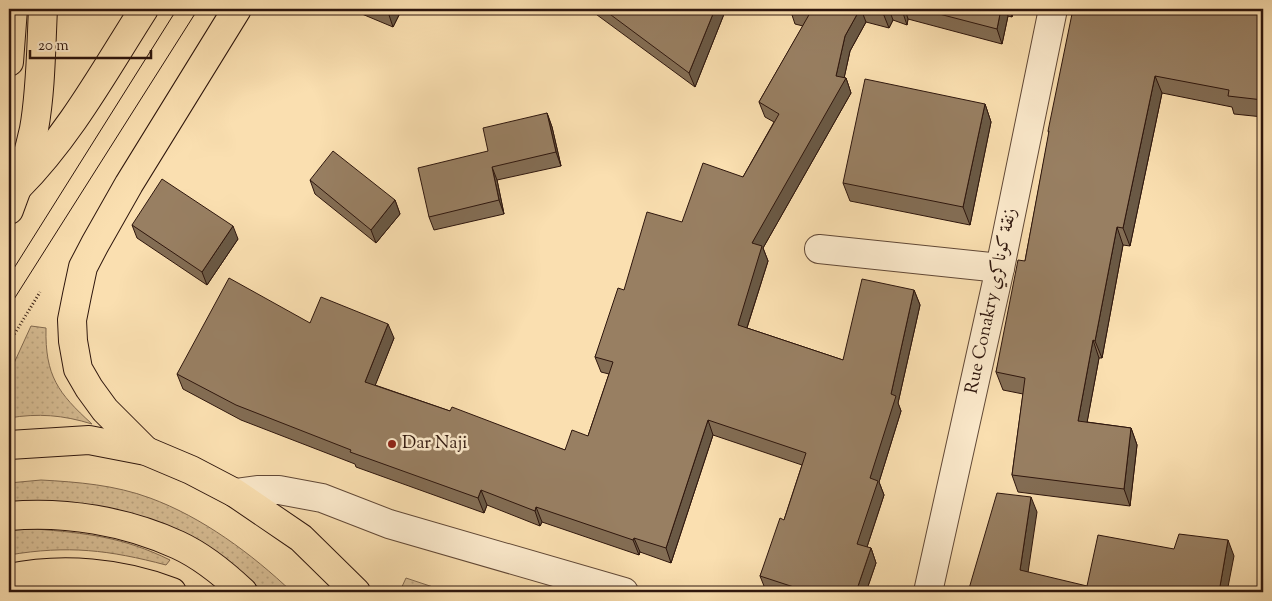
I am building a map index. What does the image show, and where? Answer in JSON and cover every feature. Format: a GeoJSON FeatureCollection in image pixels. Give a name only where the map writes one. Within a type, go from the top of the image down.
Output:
{"type":"FeatureCollection","features":[{"type":"Feature","properties":{"kind":"main road"},"geometry":{"type":"LineString","coordinates":[[9,62],[13,9]]}},
{"type":"Feature","properties":{"kind":"main road"},"geometry":{"type":"LineString","coordinates":[[13,199],[27,158],[34,127],[38,96],[43,9]]}},
{"type":"Feature","properties":{"kind":"main road"},"geometry":{"type":"LineString","coordinates":[[13,199],[66,131],[144,9]]}},
{"type":"Feature","properties":{"kind":"main road"},"geometry":{"type":"LineString","coordinates":[[146,451],[105,410],[78,369],[72,334],[72,320],[77,295],[83,267],[95,244],[129,184],[237,9]]}},
{"type":"Feature","properties":{"kind":"main road"},"geometry":{"type":"LineString","coordinates":[[9,444],[89,440],[146,451],[191,470],[235,493],[301,538],[356,592]]}},
{"type":"Feature","properties":{"kind":"main road"},"geometry":{"type":"LineString","coordinates":[[9,516],[61,515],[107,522],[143,531],[179,545],[205,561],[243,592]]}},
{"type":"Feature","properties":{"kind":"main road"},"geometry":{"type":"LineString","coordinates":[[9,578],[52,573],[92,573],[132,579],[172,592]]}},
{"type":"Feature","properties":{"kind":"street","name":"Rue Conakry زنقة كوناكري"},"geometry":{"type":"LineString","coordinates":[[928,592],[1000,268],[1053,9]]}},
{"type":"Feature","properties":{"kind":"street"},"geometry":{"type":"LineString","coordinates":[[819,249],[1000,268]]}},
{"type":"Feature","properties":{"kind":"street"},"geometry":{"type":"LineString","coordinates":[[235,493],[279,490],[322,498],[389,524],[624,592]]}},
{"type":"Feature","properties":{"kind":"shaded area"},"geometry":{"type":"Polygon","coordinates":[[[31,326],[46,328],[48,359],[56,382],[70,403],[92,424],[50,416],[9,418],[9,374],[31,326]]]}},
{"type":"Feature","properties":{"kind":"shaded area"},"geometry":{"type":"Polygon","coordinates":[[[41,480],[110,487],[150,498],[169,506],[188,515],[225,538],[260,564],[292,592],[265,592],[241,574],[59,504],[9,501],[9,483],[41,480]]]}},
{"type":"Feature","properties":{"kind":"shaded area"},"geometry":{"type":"Polygon","coordinates":[[[35,529],[104,537],[136,546],[170,560],[166,565],[107,553],[70,550],[50,550],[9,555],[9,530],[35,529]]]}},
{"type":"Feature","properties":{"kind":"shaded area"},"geometry":{"type":"Polygon","coordinates":[[[406,578],[448,592],[402,592],[400,591],[406,578]]]}},
{"type":"Feature","properties":{"kind":"building"},"geometry":{"type":"Polygon","coordinates":[[[603,9],[715,9],[689,73],[603,9]]]}},
{"type":"Feature","properties":{"kind":"building"},"geometry":{"type":"Polygon","coordinates":[[[790,9],[860,9],[845,36],[836,76],[846,78],[752,243],[762,246],[738,325],[843,360],[862,279],[914,290],[891,394],[896,396],[870,478],[878,481],[857,544],[871,548],[856,592],[809,592],[760,576],[780,518],[784,520],[806,453],[708,420],[666,548],[634,538],[633,540],[536,507],[535,511],[481,490],[478,498],[350,452],[351,450],[236,405],[177,374],[229,278],[310,323],[321,297],[388,324],[365,382],[450,411],[452,407],[565,450],[572,430],[588,436],[613,362],[595,357],[618,288],[624,290],[647,212],[682,222],[703,163],[743,177],[779,114],[759,102],[810,13],[790,9]]]}},
{"type":"Feature","properties":{"kind":"building"},"geometry":{"type":"Polygon","coordinates":[[[866,9],[885,9],[883,13],[866,9]]]}},
{"type":"Feature","properties":{"kind":"building"},"geometry":{"type":"Polygon","coordinates":[[[920,9],[1001,9],[997,29],[920,9]]]}},
{"type":"Feature","properties":{"kind":"building"},"geometry":{"type":"Polygon","coordinates":[[[1073,9],[1244,9],[1263,12],[1263,100],[1228,96],[1229,90],[1155,76],[1123,228],[1117,227],[1078,421],[1131,428],[1124,489],[1012,475],[1025,378],[996,372],[1018,260],[1025,261],[1048,131],[1073,9]]]}},
{"type":"Feature","properties":{"kind":"building"},"geometry":{"type":"Polygon","coordinates":[[[865,79],[985,104],[963,207],[843,183],[865,79]]]}},
{"type":"Feature","properties":{"kind":"building"},"geometry":{"type":"Polygon","coordinates":[[[547,113],[556,152],[492,167],[499,200],[429,217],[418,168],[488,151],[483,128],[547,113]]]}},
{"type":"Feature","properties":{"kind":"building"},"geometry":{"type":"Polygon","coordinates":[[[333,151],[395,200],[371,230],[310,180],[333,151]]]}},
{"type":"Feature","properties":{"kind":"building"},"geometry":{"type":"Polygon","coordinates":[[[162,179],[233,226],[202,272],[132,225],[162,179]]]}},
{"type":"Feature","properties":{"kind":"building"},"geometry":{"type":"Polygon","coordinates":[[[997,493],[1031,497],[1020,570],[1087,586],[1098,535],[1174,549],[1179,534],[1228,540],[1219,592],[968,592],[997,493]]]}},
{"type":"Feature","properties":{"kind":"tram line"},"geometry":{"type":"LineString","coordinates":[[9,276],[177,9]]}},
{"type":"Feature","properties":{"kind":"tram line"},"geometry":{"type":"LineString","coordinates":[[9,307],[198,9]]}},
{"type":"Feature","properties":{"kind":"place","name":"Dar Naji"},"geometry":{"type":"Point","coordinates":[392,444]}}]}
